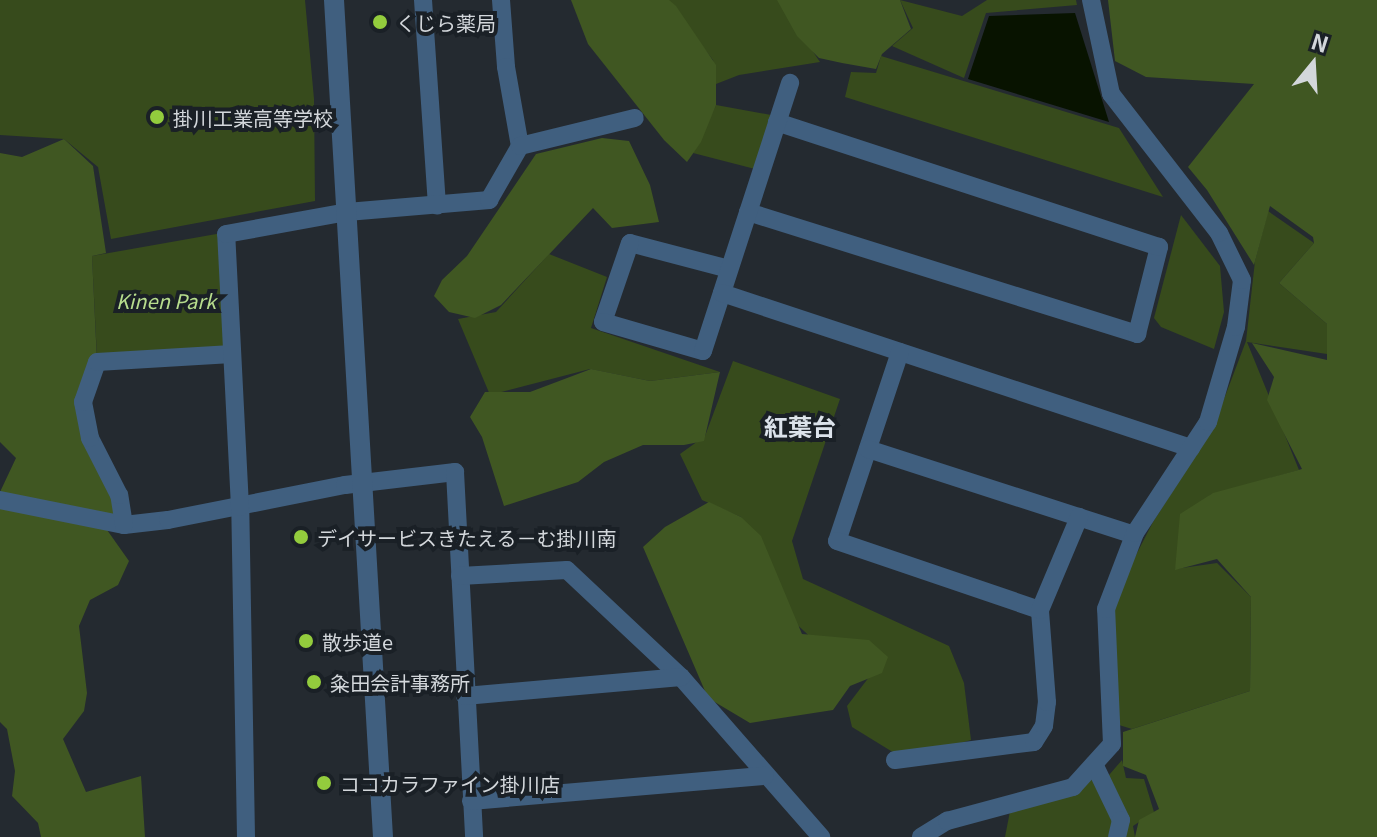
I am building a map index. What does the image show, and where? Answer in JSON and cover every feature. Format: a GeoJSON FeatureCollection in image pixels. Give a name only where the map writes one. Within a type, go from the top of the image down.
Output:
{"type":"FeatureCollection","features":[{"type":"Feature","properties":{"kind":"street"},"geometry":{"type":"LineString","coordinates":[[334,0],[383,837]]}},
{"type":"Feature","properties":{"kind":"street"},"geometry":{"type":"LineString","coordinates":[[423,0],[437,206]]}},
{"type":"Feature","properties":{"kind":"street"},"geometry":{"type":"LineString","coordinates":[[246,837],[240,507],[226,234],[347,212],[489,200],[520,146],[506,67],[501,0]]}},
{"type":"Feature","properties":{"kind":"street"},"geometry":{"type":"LineString","coordinates":[[921,837],[947,821],[1073,787],[1112,744],[1106,609],[1135,533],[1191,448],[1212,408],[1236,327],[1242,280],[1219,233],[1111,94],[1091,0]]}},
{"type":"Feature","properties":{"kind":"street"},"geometry":{"type":"LineString","coordinates":[[729,269],[630,243],[603,322],[703,351],[790,83]]}},
{"type":"Feature","properties":{"kind":"street"},"geometry":{"type":"LineString","coordinates":[[520,146],[635,118]]}},
{"type":"Feature","properties":{"kind":"street"},"geometry":{"type":"LineString","coordinates":[[748,212],[1137,334],[1159,247],[777,122]]}},
{"type":"Feature","properties":{"kind":"street"},"geometry":{"type":"LineString","coordinates":[[722,293],[1191,448]]}},
{"type":"Feature","properties":{"kind":"street"},"geometry":{"type":"LineString","coordinates":[[900,352],[837,541],[1040,610]]}},
{"type":"Feature","properties":{"kind":"street"},"geometry":{"type":"LineString","coordinates":[[124,525],[119,495],[90,438],[83,402],[97,362],[232,354]]}},
{"type":"Feature","properties":{"kind":"street"},"geometry":{"type":"LineString","coordinates":[[868,449],[1128,533]]}},
{"type":"Feature","properties":{"kind":"street"},"geometry":{"type":"LineString","coordinates":[[0,500],[124,525],[455,472],[474,837]]}},
{"type":"Feature","properties":{"kind":"street"},"geometry":{"type":"LineString","coordinates":[[895,760],[1034,742],[1044,726],[1047,702],[1040,610],[1079,517]]}},
{"type":"Feature","properties":{"kind":"street"},"geometry":{"type":"LineString","coordinates":[[460,576],[567,570],[681,677],[821,837]]}},
{"type":"Feature","properties":{"kind":"street"},"geometry":{"type":"LineString","coordinates":[[465,696],[681,677]]}},
{"type":"Feature","properties":{"kind":"street"},"geometry":{"type":"LineString","coordinates":[[1094,764],[1121,820],[1117,837]]}},
{"type":"Feature","properties":{"kind":"street"},"geometry":{"type":"LineString","coordinates":[[471,801],[765,776]]}},
{"type":"Feature","properties":{"kind":"green space","name":"掛川工業高等学校"},"geometry":{"type":"Polygon","coordinates":[[[0,0],[305,0],[314,99],[315,201],[111,239],[98,167],[64,139],[0,135],[0,0]]]}},
{"type":"Feature","properties":{"kind":"green space"},"geometry":{"type":"Polygon","coordinates":[[[571,0],[669,0],[676,6],[716,65],[716,105],[701,142],[687,162],[664,140],[588,44],[571,0]]]}},
{"type":"Feature","properties":{"kind":"green space"},"geometry":{"type":"Polygon","coordinates":[[[667,0],[778,0],[820,62],[739,75],[716,84],[713,60],[667,0]]]}},
{"type":"Feature","properties":{"kind":"green space"},"geometry":{"type":"Polygon","coordinates":[[[777,0],[900,0],[911,29],[882,54],[876,69],[842,63],[819,58],[797,36],[777,0]]]}},
{"type":"Feature","properties":{"kind":"green space"},"geometry":{"type":"Polygon","coordinates":[[[900,0],[962,16],[987,0],[1076,0],[1077,5],[986,13],[964,78],[892,46],[913,28],[900,0]]]}},
{"type":"Feature","properties":{"kind":"green space"},"geometry":{"type":"Polygon","coordinates":[[[1108,0],[1377,0],[1377,837],[1135,837],[1139,820],[1159,809],[1146,775],[1123,766],[1123,732],[1250,691],[1251,597],[1217,559],[1175,570],[1180,514],[1213,493],[1302,469],[1267,400],[1274,377],[1252,343],[1327,360],[1327,324],[1279,283],[1314,243],[1313,237],[1270,206],[1254,265],[1207,190],[1188,167],[1254,84],[1146,77],[1115,61],[1108,0]]]}},
{"type":"Feature","properties":{"kind":"green space"},"geometry":{"type":"Polygon","coordinates":[[[881,56],[1119,128],[1163,197],[845,97],[851,72],[876,73],[881,56]]]}},
{"type":"Feature","properties":{"kind":"green space"},"geometry":{"type":"Polygon","coordinates":[[[716,105],[771,115],[755,169],[693,153],[716,105]]]}},
{"type":"Feature","properties":{"kind":"green space"},"geometry":{"type":"Polygon","coordinates":[[[602,138],[629,141],[650,185],[659,222],[612,228],[593,208],[501,305],[475,318],[449,312],[434,296],[442,280],[467,256],[536,154],[602,138]]]}},
{"type":"Feature","properties":{"kind":"green space"},"geometry":{"type":"Polygon","coordinates":[[[64,139],[93,166],[106,253],[92,256],[97,362],[87,424],[121,510],[117,523],[0,492],[16,458],[0,442],[0,153],[22,157],[64,139]]]}},
{"type":"Feature","properties":{"kind":"green space"},"geometry":{"type":"Polygon","coordinates":[[[1268,211],[1314,243],[1279,283],[1327,324],[1327,354],[1247,342],[1299,470],[1210,495],[1175,569],[1217,563],[1251,597],[1250,691],[1132,729],[1119,725],[1112,613],[1119,588],[1153,522],[1213,428],[1246,341],[1255,261],[1268,211]]]}},
{"type":"Feature","properties":{"kind":"green space"},"geometry":{"type":"Polygon","coordinates":[[[1181,215],[1220,266],[1224,312],[1214,349],[1161,327],[1154,318],[1181,215]]]}},
{"type":"Feature","properties":{"kind":"green space","name":"Kinen Park"},"geometry":{"type":"Polygon","coordinates":[[[222,233],[232,354],[97,358],[92,256],[222,233]]]}},
{"type":"Feature","properties":{"kind":"green space"},"geometry":{"type":"Polygon","coordinates":[[[549,254],[607,277],[591,328],[720,372],[650,381],[590,369],[490,395],[458,319],[496,312],[549,254]]]}},
{"type":"Feature","properties":{"kind":"green space"},"geometry":{"type":"Polygon","coordinates":[[[733,361],[840,399],[792,541],[803,579],[949,646],[964,683],[971,740],[904,759],[852,727],[847,706],[882,660],[818,644],[791,619],[741,517],[702,500],[680,454],[705,436],[733,361]]]}},
{"type":"Feature","properties":{"kind":"green space"},"geometry":{"type":"Polygon","coordinates":[[[591,369],[650,381],[720,372],[704,441],[684,445],[643,445],[604,462],[578,482],[504,506],[482,437],[470,417],[485,392],[530,392],[591,369]]]}},
{"type":"Feature","properties":{"kind":"green space"},"geometry":{"type":"Polygon","coordinates":[[[709,502],[741,517],[761,536],[802,634],[869,640],[888,657],[882,673],[850,686],[833,710],[750,723],[708,698],[643,547],[665,527],[709,502]]]}},
{"type":"Feature","properties":{"kind":"green space"},"geometry":{"type":"Polygon","coordinates":[[[0,505],[100,520],[129,561],[118,585],[90,600],[79,626],[87,693],[84,711],[63,739],[86,792],[141,776],[145,837],[41,837],[38,823],[12,796],[15,771],[7,729],[0,722],[0,505]]]}},
{"type":"Feature","properties":{"kind":"green space"},"geometry":{"type":"Polygon","coordinates":[[[1122,760],[1126,778],[1144,779],[1154,812],[1133,826],[1135,837],[1115,837],[1103,782],[1122,760]]]}},
{"type":"Feature","properties":{"kind":"green space"},"geometry":{"type":"Polygon","coordinates":[[[1091,773],[1115,821],[1112,837],[1005,837],[1011,806],[1091,773]]]}},
{"type":"Feature","properties":{"kind":"shaded area"},"geometry":{"type":"Polygon","coordinates":[[[1075,13],[1109,122],[968,79],[989,16],[1075,13]]]}},
{"type":"Feature","properties":{"kind":"place","name":"くじら薬局"},"geometry":{"type":"Point","coordinates":[380,22]}},
{"type":"Feature","properties":{"kind":"place","name":"掛川工業高等学校"},"geometry":{"type":"Point","coordinates":[157,117]}},
{"type":"Feature","properties":{"kind":"place","name":"デイサービスきたえる－む掛川南"},"geometry":{"type":"Point","coordinates":[301,537]}},
{"type":"Feature","properties":{"kind":"place","name":"散歩道e"},"geometry":{"type":"Point","coordinates":[306,641]}},
{"type":"Feature","properties":{"kind":"place","name":"粂田会計事務所"},"geometry":{"type":"Point","coordinates":[314,682]}},
{"type":"Feature","properties":{"kind":"place","name":"ココカラファイン掛川店"},"geometry":{"type":"Point","coordinates":[324,783]}},
{"type":"Feature","properties":{"kind":"district","name":"紅葉台"},"geometry":{"type":"Point","coordinates":[800,426]}}]}
